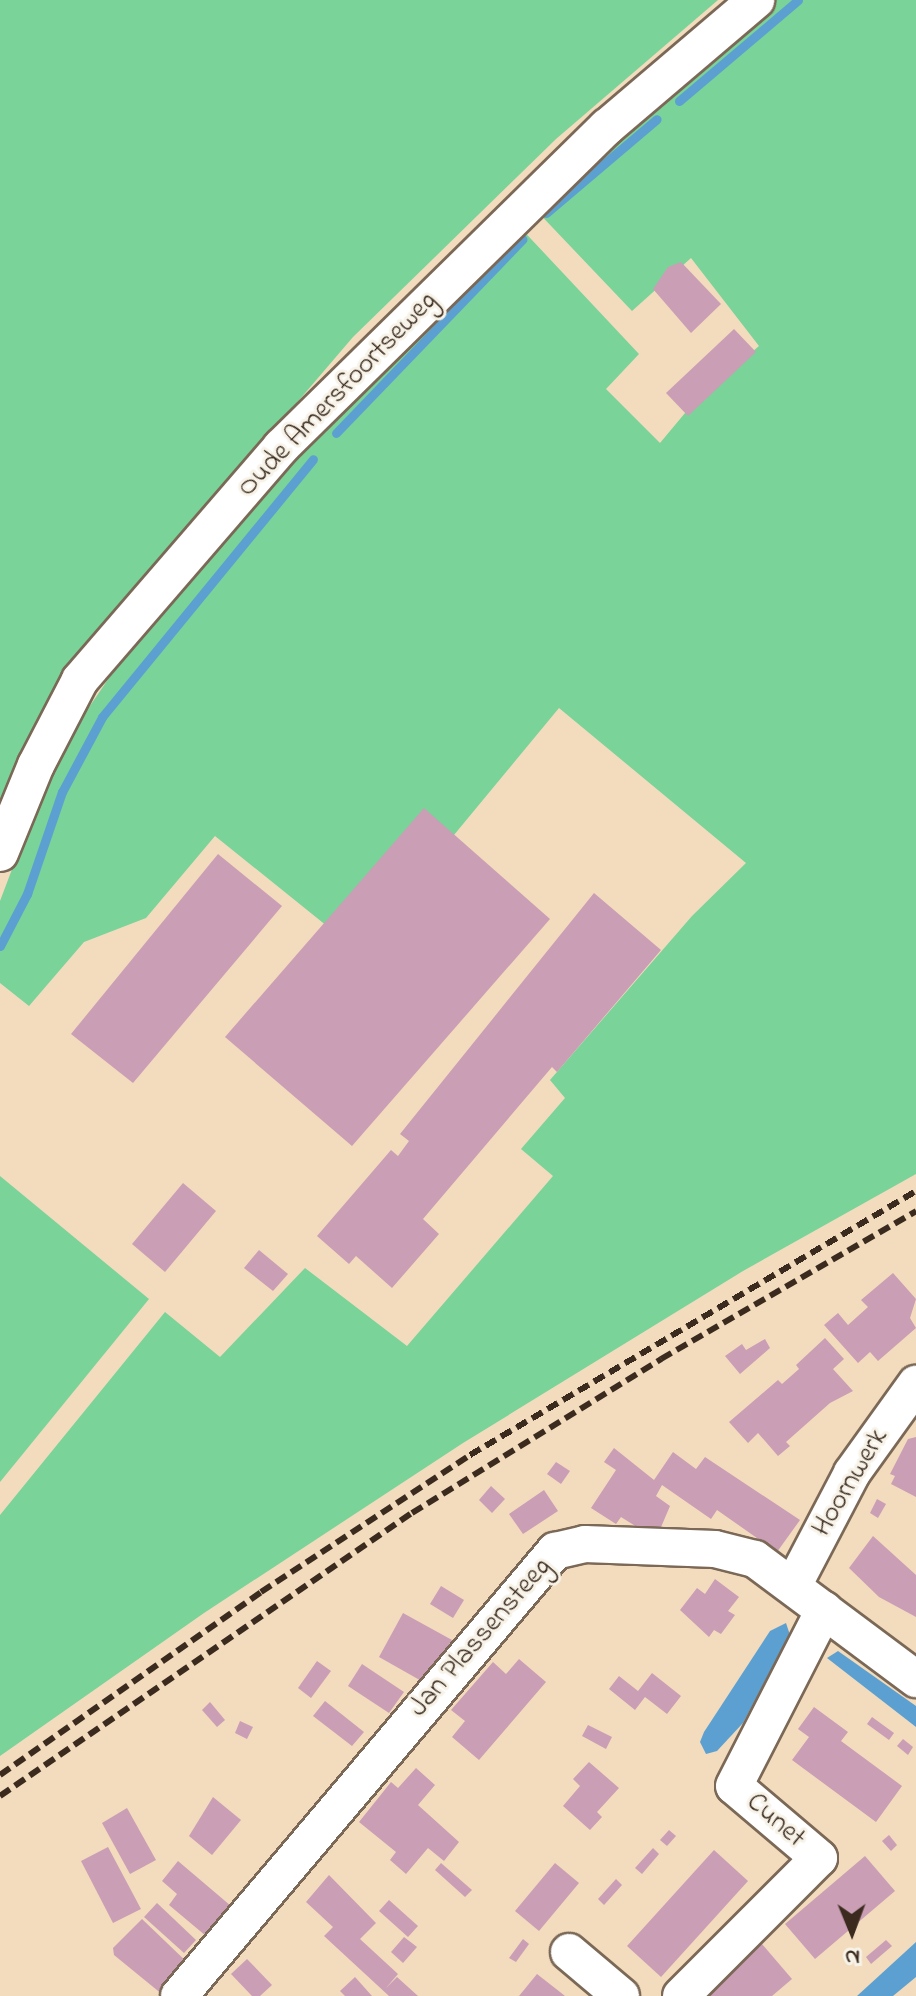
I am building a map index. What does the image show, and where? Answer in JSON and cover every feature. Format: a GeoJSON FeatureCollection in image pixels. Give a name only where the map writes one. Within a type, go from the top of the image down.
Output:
{"type":"FeatureCollection","features":[{"type":"Feature","properties":{"kind":"street","name":"Oude Amersfoortseweg"},"geometry":{"type":"LineString","coordinates":[[0,853],[36,765],[80,680],[281,447],[607,127],[756,0]]}},
{"type":"Feature","properties":{"kind":"street","name":"Hoornwerk"},"geometry":{"type":"LineString","coordinates":[[793,1586],[852,1473],[916,1384]]}},
{"type":"Feature","properties":{"kind":"street","name":"Jan Plassensteeg"},"geometry":{"type":"LineString","coordinates":[[179,1996],[555,1551],[585,1544],[715,1549],[755,1559],[916,1679]]}},
{"type":"Feature","properties":{"kind":"street","name":"Cunet"},"geometry":{"type":"LineString","coordinates":[[681,1996],[819,1858],[734,1786],[824,1610]]}},
{"type":"Feature","properties":{"kind":"street"},"geometry":{"type":"LineString","coordinates":[[569,1952],[621,1996]]}},
{"type":"Feature","properties":{"kind":"green space"},"geometry":{"type":"Polygon","coordinates":[[[0,0],[718,0],[556,139],[353,337],[75,662],[29,738],[0,808],[0,0]]]}},
{"type":"Feature","properties":{"kind":"green space"},"geometry":{"type":"Polygon","coordinates":[[[770,0],[916,0],[916,1174],[743,1271],[463,1443],[204,1613],[0,1756],[0,1515],[165,1312],[220,1357],[305,1268],[407,1346],[553,1176],[521,1149],[565,1098],[550,1080],[692,916],[746,863],[559,708],[358,951],[215,836],[146,918],[84,942],[29,1006],[0,983],[0,901],[36,806],[66,741],[156,609],[291,454],[516,223],[639,354],[606,389],[660,443],[695,401],[759,346],[691,258],[632,311],[533,207],[770,0]]]}},
{"type":"Feature","properties":{"kind":"green space"},"geometry":{"type":"Polygon","coordinates":[[[0,1176],[149,1299],[0,1482],[0,1176]]]}},
{"type":"Feature","properties":{"kind":"water"},"geometry":{"type":"Polygon","coordinates":[[[786,1623],[790,1635],[743,1723],[717,1751],[706,1754],[700,1742],[704,1732],[770,1631],[786,1623]]]}},
{"type":"Feature","properties":{"kind":"water"},"geometry":{"type":"Polygon","coordinates":[[[838,1651],[916,1706],[916,1727],[827,1658],[838,1651]]]}},
{"type":"Feature","properties":{"kind":"water"},"geometry":{"type":"Polygon","coordinates":[[[916,1942],[916,1977],[893,1996],[857,1996],[916,1942]]]}},
{"type":"Feature","properties":{"kind":"building"},"geometry":{"type":"Polygon","coordinates":[[[681,262],[721,304],[691,333],[653,289],[668,267],[681,262]]]}},
{"type":"Feature","properties":{"kind":"building"},"geometry":{"type":"Polygon","coordinates":[[[734,329],[756,352],[688,416],[666,393],[734,329]]]}},
{"type":"Feature","properties":{"kind":"building"},"geometry":{"type":"Polygon","coordinates":[[[424,808],[550,919],[352,1146],[225,1037],[424,808]]]}},
{"type":"Feature","properties":{"kind":"building"},"geometry":{"type":"Polygon","coordinates":[[[218,854],[282,906],[133,1083],[71,1034],[218,854]]]}},
{"type":"Feature","properties":{"kind":"building"},"geometry":{"type":"Polygon","coordinates":[[[594,893],[661,950],[557,1072],[552,1067],[423,1219],[439,1234],[392,1288],[356,1256],[349,1264],[317,1236],[391,1150],[398,1156],[409,1141],[400,1134],[594,893]]]}},
{"type":"Feature","properties":{"kind":"building"},"geometry":{"type":"Polygon","coordinates":[[[183,1183],[216,1211],[165,1272],[132,1244],[183,1183]]]}},
{"type":"Feature","properties":{"kind":"building"},"geometry":{"type":"Polygon","coordinates":[[[259,1250],[288,1274],[273,1291],[244,1268],[259,1250]]]}},
{"type":"Feature","properties":{"kind":"building"},"geometry":{"type":"Polygon","coordinates":[[[893,1273],[916,1299],[910,1318],[916,1328],[878,1361],[870,1352],[858,1363],[824,1325],[838,1313],[848,1325],[868,1307],[861,1300],[893,1273]]]}},
{"type":"Feature","properties":{"kind":"building"},"geometry":{"type":"Polygon","coordinates":[[[825,1338],[844,1359],[833,1369],[853,1391],[830,1403],[786,1442],[790,1446],[778,1456],[758,1433],[748,1443],[729,1422],[778,1380],[782,1384],[799,1369],[796,1365],[825,1338]]]}},
{"type":"Feature","properties":{"kind":"building"},"geometry":{"type":"Polygon","coordinates":[[[765,1339],[770,1348],[740,1374],[725,1356],[742,1344],[746,1350],[765,1339]]]}},
{"type":"Feature","properties":{"kind":"building"},"geometry":{"type":"Polygon","coordinates":[[[916,1437],[916,1497],[891,1484],[895,1476],[890,1474],[908,1439],[916,1437]]]}},
{"type":"Feature","properties":{"kind":"building"},"geometry":{"type":"Polygon","coordinates":[[[614,1448],[654,1480],[673,1452],[696,1469],[705,1457],[800,1520],[777,1552],[717,1510],[711,1519],[662,1485],[656,1496],[670,1506],[656,1539],[621,1517],[616,1524],[591,1508],[616,1470],[604,1462],[614,1448]]]}},
{"type":"Feature","properties":{"kind":"building"},"geometry":{"type":"Polygon","coordinates":[[[556,1462],[570,1471],[561,1484],[547,1474],[556,1462]]]}},
{"type":"Feature","properties":{"kind":"building"},"geometry":{"type":"Polygon","coordinates":[[[491,1486],[505,1499],[492,1513],[479,1500],[491,1486]]]}},
{"type":"Feature","properties":{"kind":"building"},"geometry":{"type":"Polygon","coordinates":[[[544,1490],[558,1511],[523,1534],[509,1514],[544,1490]]]}},
{"type":"Feature","properties":{"kind":"building"},"geometry":{"type":"Polygon","coordinates":[[[877,1499],[886,1504],[878,1518],[870,1513],[877,1499]]]}},
{"type":"Feature","properties":{"kind":"building"},"geometry":{"type":"Polygon","coordinates":[[[873,1536],[916,1575],[916,1617],[879,1597],[849,1568],[873,1536]]]}},
{"type":"Feature","properties":{"kind":"building"},"geometry":{"type":"Polygon","coordinates":[[[715,1579],[739,1597],[728,1611],[735,1615],[721,1634],[714,1630],[709,1637],[680,1610],[697,1588],[705,1594],[715,1579]]]}},
{"type":"Feature","properties":{"kind":"building"},"geometry":{"type":"Polygon","coordinates":[[[441,1586],[464,1600],[453,1618],[430,1604],[441,1586]]]}},
{"type":"Feature","properties":{"kind":"building"},"geometry":{"type":"Polygon","coordinates":[[[403,1613],[452,1640],[425,1683],[379,1657],[403,1613]]]}},
{"type":"Feature","properties":{"kind":"building"},"geometry":{"type":"Polygon","coordinates":[[[519,1659],[546,1682],[479,1760],[452,1737],[465,1721],[451,1710],[493,1662],[506,1674],[519,1659]]]}},
{"type":"Feature","properties":{"kind":"building"},"geometry":{"type":"Polygon","coordinates":[[[317,1661],[331,1671],[311,1698],[298,1688],[317,1661]]]}},
{"type":"Feature","properties":{"kind":"building"},"geometry":{"type":"Polygon","coordinates":[[[362,1664],[404,1692],[389,1713],[348,1686],[362,1664]]]}},
{"type":"Feature","properties":{"kind":"building"},"geometry":{"type":"Polygon","coordinates":[[[652,1673],[681,1696],[667,1714],[645,1697],[635,1710],[609,1689],[619,1676],[638,1691],[652,1673]]]}},
{"type":"Feature","properties":{"kind":"building"},"geometry":{"type":"Polygon","coordinates":[[[325,1701],[364,1732],[352,1746],[313,1716],[325,1701]]]}},
{"type":"Feature","properties":{"kind":"building"},"geometry":{"type":"Polygon","coordinates":[[[210,1702],[225,1720],[217,1727],[202,1710],[210,1702]]]}},
{"type":"Feature","properties":{"kind":"building"},"geometry":{"type":"Polygon","coordinates":[[[814,1707],[848,1732],[841,1741],[902,1786],[876,1822],[792,1760],[809,1737],[798,1729],[814,1707]]]}},
{"type":"Feature","properties":{"kind":"building"},"geometry":{"type":"Polygon","coordinates":[[[872,1717],[894,1733],[889,1740],[867,1724],[872,1717]]]}},
{"type":"Feature","properties":{"kind":"building"},"geometry":{"type":"Polygon","coordinates":[[[240,1721],[253,1727],[247,1739],[235,1733],[240,1721]]]}},
{"type":"Feature","properties":{"kind":"building"},"geometry":{"type":"Polygon","coordinates":[[[588,1725],[612,1737],[606,1749],[582,1736],[588,1725]]]}},
{"type":"Feature","properties":{"kind":"building"},"geometry":{"type":"Polygon","coordinates":[[[903,1739],[913,1747],[908,1755],[897,1746],[903,1739]]]}},
{"type":"Feature","properties":{"kind":"building"},"geometry":{"type":"Polygon","coordinates":[[[589,1762],[619,1788],[597,1812],[602,1817],[590,1830],[563,1806],[580,1786],[573,1779],[589,1762]]]}},
{"type":"Feature","properties":{"kind":"building"},"geometry":{"type":"Polygon","coordinates":[[[416,1768],[435,1785],[418,1805],[459,1842],[444,1861],[428,1848],[406,1874],[390,1860],[396,1852],[359,1822],[391,1782],[398,1788],[416,1768]]]}},
{"type":"Feature","properties":{"kind":"building"},"geometry":{"type":"Polygon","coordinates":[[[213,1797],[241,1820],[212,1855],[189,1836],[213,1797]]]}},
{"type":"Feature","properties":{"kind":"building"},"geometry":{"type":"Polygon","coordinates":[[[127,1808],[156,1860],[130,1874],[102,1823],[127,1808]]]}},
{"type":"Feature","properties":{"kind":"building"},"geometry":{"type":"Polygon","coordinates":[[[669,1830],[676,1836],[667,1846],[660,1840],[669,1830]]]}},
{"type":"Feature","properties":{"kind":"building"},"geometry":{"type":"Polygon","coordinates":[[[889,1835],[897,1845],[891,1851],[882,1841],[889,1835]]]}},
{"type":"Feature","properties":{"kind":"building"},"geometry":{"type":"Polygon","coordinates":[[[108,1847],[141,1909],[113,1923],[81,1861],[108,1847]]]}},
{"type":"Feature","properties":{"kind":"building"},"geometry":{"type":"Polygon","coordinates":[[[653,1848],[659,1854],[642,1874],[635,1868],[653,1848]]]}},
{"type":"Feature","properties":{"kind":"building"},"geometry":{"type":"Polygon","coordinates":[[[714,1850],[748,1881],[661,1977],[627,1946],[714,1850]]]}},
{"type":"Feature","properties":{"kind":"building"},"geometry":{"type":"Polygon","coordinates":[[[865,1856],[895,1891],[815,1959],[785,1924],[865,1856]]]}},
{"type":"Feature","properties":{"kind":"building"},"geometry":{"type":"Polygon","coordinates":[[[178,1861],[231,1906],[206,1936],[169,1905],[177,1894],[162,1881],[178,1861]]]}},
{"type":"Feature","properties":{"kind":"building"},"geometry":{"type":"Polygon","coordinates":[[[441,1863],[472,1890],[465,1897],[435,1870],[441,1863]]]}},
{"type":"Feature","properties":{"kind":"building"},"geometry":{"type":"Polygon","coordinates":[[[555,1863],[579,1883],[539,1931],[515,1911],[555,1863]]]}},
{"type":"Feature","properties":{"kind":"building"},"geometry":{"type":"Polygon","coordinates":[[[329,1875],[376,1923],[360,1939],[398,1974],[386,1988],[397,1977],[418,1996],[389,1996],[324,1936],[333,1927],[306,1902],[329,1875]]]}},
{"type":"Feature","properties":{"kind":"building"},"geometry":{"type":"Polygon","coordinates":[[[616,1879],[622,1885],[604,1905],[598,1899],[616,1879]]]}},
{"type":"Feature","properties":{"kind":"building"},"geometry":{"type":"Polygon","coordinates":[[[389,1900],[418,1926],[408,1937],[379,1911],[389,1900]]]}},
{"type":"Feature","properties":{"kind":"building"},"geometry":{"type":"Polygon","coordinates":[[[157,1903],[196,1940],[184,1953],[144,1917],[157,1903]]]}},
{"type":"Feature","properties":{"kind":"building"},"geometry":{"type":"Polygon","coordinates":[[[142,1919],[191,1966],[163,1995],[114,1955],[113,1948],[142,1919]]]}},
{"type":"Feature","properties":{"kind":"building"},"geometry":{"type":"Polygon","coordinates":[[[404,1937],[417,1947],[403,1963],[391,1952],[404,1937]]]}},
{"type":"Feature","properties":{"kind":"building"},"geometry":{"type":"Polygon","coordinates":[[[523,1939],[529,1944],[516,1962],[509,1958],[523,1939]]]}},
{"type":"Feature","properties":{"kind":"building"},"geometry":{"type":"Polygon","coordinates":[[[886,1940],[892,1946],[871,1964],[866,1957],[886,1940]]]}},
{"type":"Feature","properties":{"kind":"building"},"geometry":{"type":"Polygon","coordinates":[[[762,1944],[792,1979],[772,1996],[702,1996],[762,1944]]]}},
{"type":"Feature","properties":{"kind":"building"},"geometry":{"type":"Polygon","coordinates":[[[247,1959],[272,1985],[260,1996],[252,1996],[231,1974],[247,1959]]]}},
{"type":"Feature","properties":{"kind":"building"},"geometry":{"type":"Polygon","coordinates":[[[537,1974],[560,1992],[565,1996],[519,1996],[537,1974]]]}},
{"type":"Feature","properties":{"kind":"building"},"geometry":{"type":"Polygon","coordinates":[[[355,1977],[372,1996],[345,1996],[340,1991],[355,1977]]]}},
{"type":"Feature","properties":{"kind":"waterway"},"geometry":{"type":"LineString","coordinates":[[679,101],[798,0]]}},
{"type":"Feature","properties":{"kind":"waterway"},"geometry":{"type":"LineString","coordinates":[[546,213],[657,119]]}},
{"type":"Feature","properties":{"kind":"waterway"},"geometry":{"type":"LineString","coordinates":[[336,433],[523,239]]}},
{"type":"Feature","properties":{"kind":"waterway"},"geometry":{"type":"LineString","coordinates":[[0,946],[27,894],[62,792],[102,717],[313,459]]}},
{"type":"Feature","properties":{"kind":"railway"},"geometry":{"type":"LineString","coordinates":[[0,1775],[261,1592],[470,1455],[916,1191]]}},
{"type":"Feature","properties":{"kind":"railway"},"geometry":{"type":"LineString","coordinates":[[0,1796],[412,1513],[661,1359],[916,1211]]}}]}
